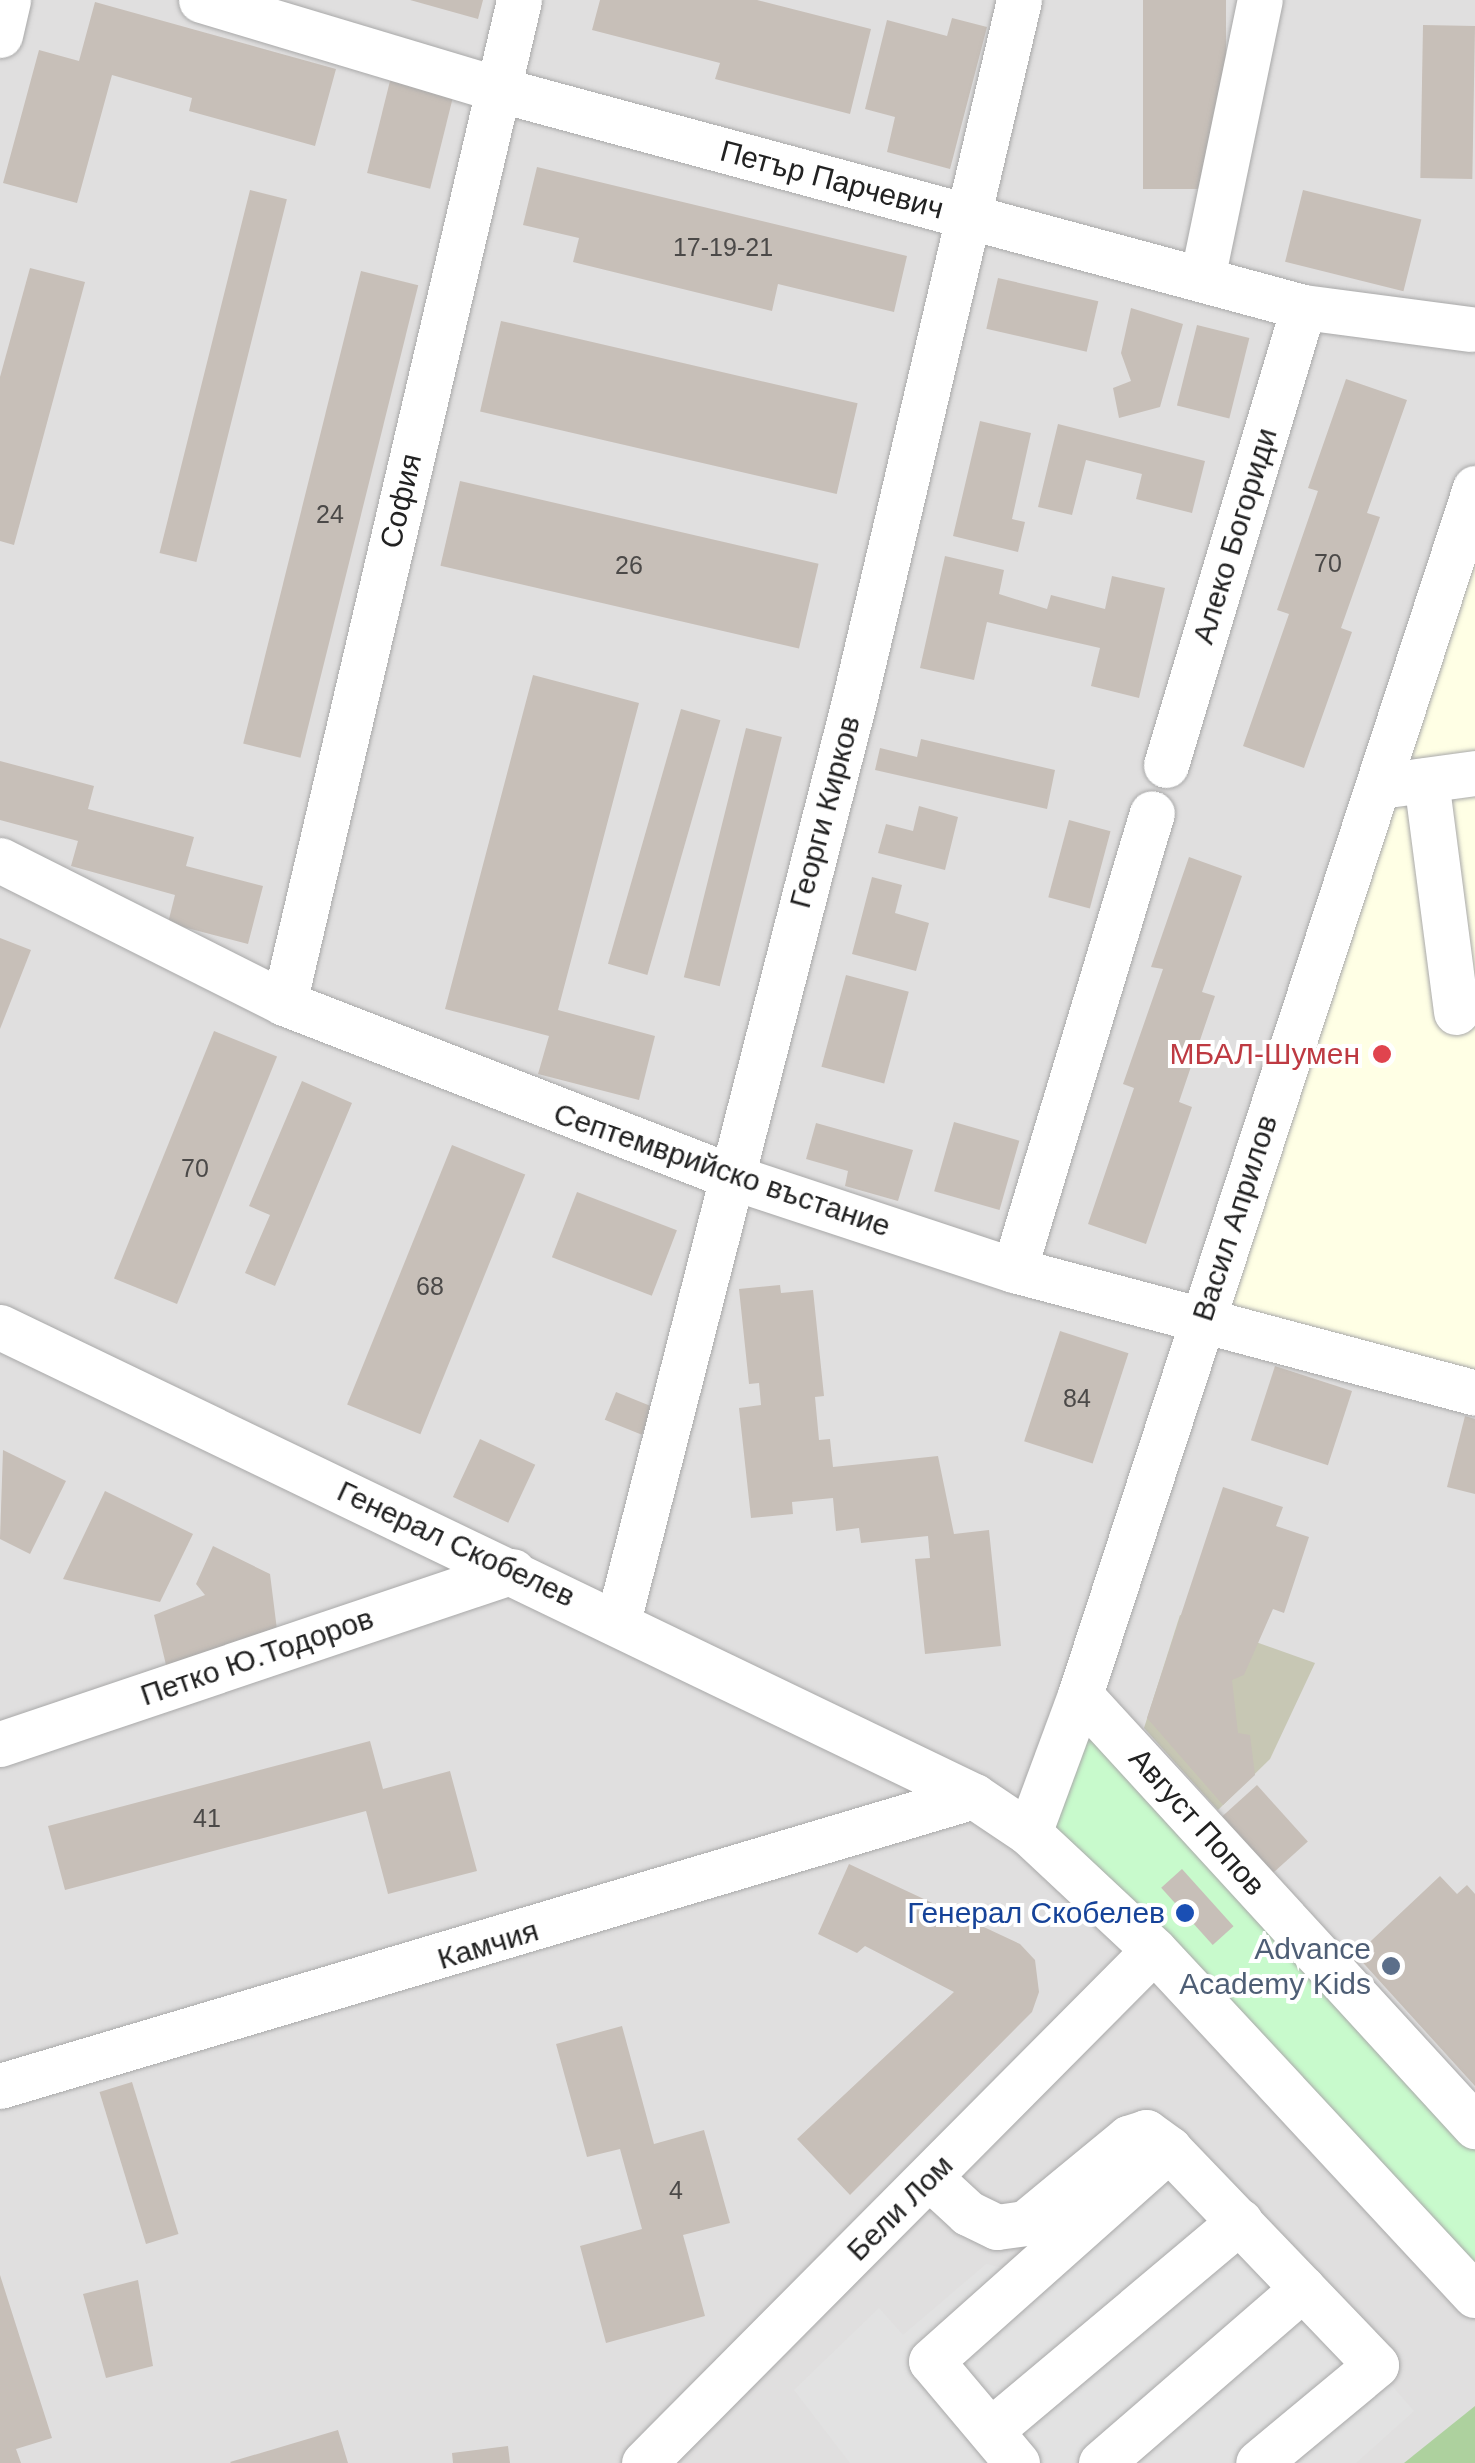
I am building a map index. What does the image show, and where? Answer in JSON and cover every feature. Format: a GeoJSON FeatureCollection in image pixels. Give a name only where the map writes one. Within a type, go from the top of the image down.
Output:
{"type":"FeatureCollection","features":[{"type":"Feature","properties":{"kind":"street"},"geometry":{"type":"LineString","coordinates":[[0,35],[8,0]]}},
{"type":"Feature","properties":{"kind":"street","name":"Петър Парчевич"},"geometry":{"type":"LineString","coordinates":[[201,0],[497,89],[1304,307],[1474,335]]}},
{"type":"Feature","properties":{"kind":"street","name":"София"},"geometry":{"type":"LineString","coordinates":[[284,1003],[519,0]]}},
{"type":"Feature","properties":{"kind":"street","name":"Георги Кирков"},"geometry":{"type":"LineString","coordinates":[[618,1621],[729,1176],[854,702],[1019,0]]}},
{"type":"Feature","properties":{"kind":"street"},"geometry":{"type":"LineString","coordinates":[[1202,279],[1260,0]]}},
{"type":"Feature","properties":{"kind":"street","name":"Алеко Богориди"},"geometry":{"type":"LineString","coordinates":[[1166,765],[1304,307]]}},
{"type":"Feature","properties":{"kind":"street","name":"Васил Априлов"},"geometry":{"type":"LineString","coordinates":[[1030,1832],[1080,1695],[1475,488]]}},
{"type":"Feature","properties":{"kind":"street"},"geometry":{"type":"LineString","coordinates":[[1379,786],[1475,773]]}},
{"type":"Feature","properties":{"kind":"street"},"geometry":{"type":"LineString","coordinates":[[1426,780],[1456,1012]]}},
{"type":"Feature","properties":{"kind":"street"},"geometry":{"type":"LineString","coordinates":[[1014,1270],[1152,812]]}},
{"type":"Feature","properties":{"kind":"street","name":"Септемврийско въстание"},"geometry":{"type":"LineString","coordinates":[[0,860],[284,1003],[729,1176],[1014,1270],[1475,1394]]}},
{"type":"Feature","properties":{"kind":"street","name":"Генерал Скобелев"},"geometry":{"type":"LineString","coordinates":[[0,1328],[618,1621],[974,1796],[1030,1832],[1154,1950],[1475,2295]]}},
{"type":"Feature","properties":{"kind":"street","name":"Петко Ю.Тодоров"},"geometry":{"type":"LineString","coordinates":[[0,1744],[514,1571]]}},
{"type":"Feature","properties":{"kind":"street","name":"Август Попов"},"geometry":{"type":"LineString","coordinates":[[1080,1695],[1475,2126]]}},
{"type":"Feature","properties":{"kind":"street","name":"Камчия"},"geometry":{"type":"LineString","coordinates":[[0,2086],[974,1796]]}},
{"type":"Feature","properties":{"kind":"street","name":"Бели Лом"},"geometry":{"type":"LineString","coordinates":[[644,2463],[1154,1950]]}},
{"type":"Feature","properties":{"kind":"street"},"geometry":{"type":"LineString","coordinates":[[930,2178],[968,2213],[998,2227],[1024,2223],[1128,2138],[1146,2132],[1168,2149],[1376,2365],[1258,2463]]}},
{"type":"Feature","properties":{"kind":"street"},"geometry":{"type":"LineString","coordinates":[[1168,2149],[932,2361],[1004,2447],[1240,2221]]}},
{"type":"Feature","properties":{"kind":"street"},"geometry":{"type":"LineString","coordinates":[[1102,2463],[1303,2288]]}},
{"type":"Feature","properties":{"kind":"shaded area"},"geometry":{"type":"Polygon","coordinates":[[[0,0],[1475,0],[1475,2463],[0,2463],[0,0]]]}},
{"type":"Feature","properties":{"kind":"shaded area","name":"МБАЛ-Шумен"},"geometry":{"type":"Polygon","coordinates":[[[1475,482],[1475,1393],[1200,1321],[1475,482]]]}},
{"type":"Feature","properties":{"kind":"shaded area"},"geometry":{"type":"Polygon","coordinates":[[[1180,1615],[1315,1663],[1270,1759],[1218,1810],[1144,1728],[1180,1615]]]}},
{"type":"Feature","properties":{"kind":"shaded area"},"geometry":{"type":"Polygon","coordinates":[[[1171,2133],[1414,2411],[1356,2463],[850,2463],[794,2390],[879,2308],[903,2335],[986,2264],[1012,2270],[1171,2133]]]}},
{"type":"Feature","properties":{"kind":"green space"},"geometry":{"type":"Polygon","coordinates":[[[1080,1695],[1475,2126],[1475,2295],[1029,1833],[1080,1695]]]}},
{"type":"Feature","properties":{"kind":"green space"},"geometry":{"type":"Polygon","coordinates":[[[1475,2406],[1475,2463],[1404,2463],[1475,2406]]]}},
{"type":"Feature","properties":{"kind":"building"},"geometry":{"type":"Polygon","coordinates":[[[410,0],[483,0],[478,19],[410,0]]]}},
{"type":"Feature","properties":{"kind":"building"},"geometry":{"type":"Polygon","coordinates":[[[600,0],[757,0],[871,29],[850,114],[715,79],[720,63],[592,30],[600,0]]]}},
{"type":"Feature","properties":{"kind":"building"},"geometry":{"type":"Polygon","coordinates":[[[1143,0],[1226,0],[1226,189],[1143,189],[1143,0]]]}},
{"type":"Feature","properties":{"kind":"building"},"geometry":{"type":"Polygon","coordinates":[[[95,2],[336,69],[315,146],[189,111],[192,98],[112,75],[77,203],[3,183],[39,50],[79,61],[95,2]]]}},
{"type":"Feature","properties":{"kind":"building"},"geometry":{"type":"Polygon","coordinates":[[[952,18],[987,27],[950,169],[887,152],[895,117],[865,109],[887,20],[947,36],[952,18]]]}},
{"type":"Feature","properties":{"kind":"building"},"geometry":{"type":"Polygon","coordinates":[[[1423,25],[1475,26],[1472,179],[1420,178],[1423,25]]]}},
{"type":"Feature","properties":{"kind":"building"},"geometry":{"type":"Polygon","coordinates":[[[392,73],[455,89],[430,189],[367,173],[392,73]]]}},
{"type":"Feature","properties":{"kind":"building"},"geometry":{"type":"Polygon","coordinates":[[[537,167],[907,256],[894,312],[778,284],[772,311],[573,262],[579,238],[523,225],[537,167]]]}},
{"type":"Feature","properties":{"kind":"building"},"geometry":{"type":"Polygon","coordinates":[[[250,190],[287,199],[196,562],[160,553],[250,190]]]}},
{"type":"Feature","properties":{"kind":"building"},"geometry":{"type":"Polygon","coordinates":[[[1303,190],[1421,220],[1403,291],[1285,262],[1303,190]]]}},
{"type":"Feature","properties":{"kind":"building"},"geometry":{"type":"Polygon","coordinates":[[[30,268],[85,282],[14,545],[0,541],[0,377],[30,268]]]}},
{"type":"Feature","properties":{"kind":"building"},"geometry":{"type":"Polygon","coordinates":[[[361,271],[418,285],[300,758],[243,744],[361,271]]]}},
{"type":"Feature","properties":{"kind":"building"},"geometry":{"type":"Polygon","coordinates":[[[998,278],[1098,301],[1087,352],[986,329],[998,278]]]}},
{"type":"Feature","properties":{"kind":"building"},"geometry":{"type":"Polygon","coordinates":[[[1131,308],[1183,324],[1160,407],[1119,418],[1113,388],[1131,381],[1121,353],[1131,308]]]}},
{"type":"Feature","properties":{"kind":"building"},"geometry":{"type":"Polygon","coordinates":[[[501,321],[858,403],[837,494],[480,412],[501,321]]]}},
{"type":"Feature","properties":{"kind":"building"},"geometry":{"type":"Polygon","coordinates":[[[1197,325],[1249,338],[1229,419],[1177,406],[1197,325]]]}},
{"type":"Feature","properties":{"kind":"building"},"geometry":{"type":"Polygon","coordinates":[[[1346,379],[1407,400],[1367,513],[1380,517],[1341,628],[1352,632],[1304,768],[1243,746],[1289,614],[1277,610],[1318,491],[1308,488],[1346,379]]]}},
{"type":"Feature","properties":{"kind":"building"},"geometry":{"type":"Polygon","coordinates":[[[980,421],[1031,433],[1012,519],[1025,522],[1018,552],[953,536],[980,421]]]}},
{"type":"Feature","properties":{"kind":"building"},"geometry":{"type":"Polygon","coordinates":[[[1058,424],[1205,461],[1192,513],[1136,499],[1142,474],[1086,460],[1072,515],[1038,507],[1058,424]]]}},
{"type":"Feature","properties":{"kind":"building"},"geometry":{"type":"Polygon","coordinates":[[[460,481],[819,564],[799,649],[440,566],[460,481]]]}},
{"type":"Feature","properties":{"kind":"building"},"geometry":{"type":"Polygon","coordinates":[[[945,556],[1004,570],[999,594],[1047,609],[1051,595],[1105,609],[1112,576],[1165,588],[1139,698],[1091,686],[1100,648],[987,622],[974,680],[920,668],[945,556]]]}},
{"type":"Feature","properties":{"kind":"building"},"geometry":{"type":"Polygon","coordinates":[[[533,675],[639,703],[558,1010],[655,1036],[639,1100],[538,1074],[549,1036],[445,1009],[533,675]]]}},
{"type":"Feature","properties":{"kind":"building"},"geometry":{"type":"Polygon","coordinates":[[[681,709],[720,720],[647,975],[608,964],[681,709]]]}},
{"type":"Feature","properties":{"kind":"building"},"geometry":{"type":"Polygon","coordinates":[[[746,728],[782,737],[720,986],[684,977],[746,728]]]}},
{"type":"Feature","properties":{"kind":"building"},"geometry":{"type":"Polygon","coordinates":[[[921,739],[1055,770],[1047,809],[875,770],[880,748],[917,757],[921,739]]]}},
{"type":"Feature","properties":{"kind":"building"},"geometry":{"type":"Polygon","coordinates":[[[0,761],[94,786],[88,809],[194,837],[186,866],[263,886],[248,944],[168,923],[175,895],[71,866],[78,841],[0,820],[0,761]]]}},
{"type":"Feature","properties":{"kind":"building"},"geometry":{"type":"Polygon","coordinates":[[[919,806],[958,817],[945,870],[878,853],[886,824],[913,831],[919,806]]]}},
{"type":"Feature","properties":{"kind":"building"},"geometry":{"type":"Polygon","coordinates":[[[1069,820],[1111,831],[1090,908],[1048,897],[1069,820]]]}},
{"type":"Feature","properties":{"kind":"building"},"geometry":{"type":"Polygon","coordinates":[[[1189,857],[1242,876],[1202,992],[1215,996],[1179,1102],[1192,1107],[1146,1244],[1088,1224],[1134,1088],[1123,1084],[1163,969],[1151,967],[1189,857]]]}},
{"type":"Feature","properties":{"kind":"building"},"geometry":{"type":"Polygon","coordinates":[[[872,877],[902,885],[895,913],[929,923],[916,971],[852,954],[872,877]]]}},
{"type":"Feature","properties":{"kind":"building"},"geometry":{"type":"Polygon","coordinates":[[[0,938],[31,950],[0,1029],[0,938]]]}},
{"type":"Feature","properties":{"kind":"building"},"geometry":{"type":"Polygon","coordinates":[[[846,975],[909,992],[884,1084],[821,1067],[846,975]]]}},
{"type":"Feature","properties":{"kind":"building"},"geometry":{"type":"Polygon","coordinates":[[[214,1031],[277,1056],[177,1304],[114,1279],[214,1031]]]}},
{"type":"Feature","properties":{"kind":"building"},"geometry":{"type":"Polygon","coordinates":[[[302,1081],[352,1103],[275,1286],[245,1273],[270,1215],[249,1206],[302,1081]]]}},
{"type":"Feature","properties":{"kind":"building"},"geometry":{"type":"Polygon","coordinates":[[[954,1122],[1019,1141],[1000,1210],[934,1191],[954,1122]]]}},
{"type":"Feature","properties":{"kind":"building"},"geometry":{"type":"Polygon","coordinates":[[[816,1123],[913,1150],[898,1201],[845,1186],[848,1171],[806,1159],[816,1123]]]}},
{"type":"Feature","properties":{"kind":"building"},"geometry":{"type":"Polygon","coordinates":[[[452,1145],[525,1175],[420,1434],[347,1405],[452,1145]]]}},
{"type":"Feature","properties":{"kind":"building"},"geometry":{"type":"Polygon","coordinates":[[[577,1192],[677,1230],[652,1296],[552,1257],[577,1192]]]}},
{"type":"Feature","properties":{"kind":"building"},"geometry":{"type":"Polygon","coordinates":[[[780,1285],[781,1293],[813,1290],[824,1396],[815,1397],[819,1440],[830,1439],[833,1467],[938,1456],[954,1534],[989,1530],[1001,1646],[925,1654],[915,1559],[930,1558],[928,1536],[861,1543],[859,1528],[836,1531],[833,1498],[792,1502],[793,1514],[751,1518],[739,1408],[761,1405],[759,1383],[749,1384],[739,1289],[780,1285]]]}},
{"type":"Feature","properties":{"kind":"building"},"geometry":{"type":"Polygon","coordinates":[[[1060,1331],[1128,1353],[1093,1464],[1024,1441],[1060,1331]]]}},
{"type":"Feature","properties":{"kind":"building"},"geometry":{"type":"Polygon","coordinates":[[[1275,1366],[1352,1391],[1328,1465],[1251,1440],[1275,1366]]]}},
{"type":"Feature","properties":{"kind":"building"},"geometry":{"type":"Polygon","coordinates":[[[616,1392],[653,1407],[642,1435],[605,1420],[616,1392]]]}},
{"type":"Feature","properties":{"kind":"building"},"geometry":{"type":"Polygon","coordinates":[[[1465,1416],[1475,1419],[1475,1494],[1447,1487],[1465,1416]]]}},
{"type":"Feature","properties":{"kind":"building"},"geometry":{"type":"Polygon","coordinates":[[[480,1439],[535,1465],[508,1523],[453,1497],[480,1439]]]}},
{"type":"Feature","properties":{"kind":"building"},"geometry":{"type":"Polygon","coordinates":[[[3,1450],[66,1481],[30,1554],[0,1539],[3,1450]]]}},
{"type":"Feature","properties":{"kind":"building"},"geometry":{"type":"Polygon","coordinates":[[[1223,1487],[1283,1507],[1276,1526],[1309,1537],[1284,1613],[1273,1609],[1244,1675],[1232,1680],[1238,1733],[1250,1735],[1255,1775],[1223,1805],[1147,1718],[1223,1487]]]}},
{"type":"Feature","properties":{"kind":"building"},"geometry":{"type":"Polygon","coordinates":[[[105,1491],[193,1534],[160,1602],[63,1579],[105,1491]]]}},
{"type":"Feature","properties":{"kind":"building"},"geometry":{"type":"Polygon","coordinates":[[[213,1546],[270,1574],[277,1630],[167,1669],[154,1615],[205,1595],[196,1584],[213,1546]]]}},
{"type":"Feature","properties":{"kind":"building"},"geometry":{"type":"Polygon","coordinates":[[[370,1741],[383,1789],[450,1771],[477,1871],[388,1894],[366,1811],[65,1890],[48,1826],[370,1741]]]}},
{"type":"Feature","properties":{"kind":"building"},"geometry":{"type":"Polygon","coordinates":[[[1257,1785],[1308,1841],[1273,1873],[1222,1816],[1257,1785]]]}},
{"type":"Feature","properties":{"kind":"building"},"geometry":{"type":"Polygon","coordinates":[[[849,1864],[1020,1944],[1035,1960],[1039,1992],[1032,2012],[850,2195],[797,2139],[954,1992],[865,1946],[857,1953],[818,1934],[849,1864]]]}},
{"type":"Feature","properties":{"kind":"building"},"geometry":{"type":"Polygon","coordinates":[[[1182,1869],[1234,1926],[1213,1945],[1161,1888],[1182,1869]]]}},
{"type":"Feature","properties":{"kind":"building"},"geometry":{"type":"Polygon","coordinates":[[[1440,1876],[1457,1894],[1467,1885],[1475,1894],[1475,2086],[1356,1955],[1440,1876]]]}},
{"type":"Feature","properties":{"kind":"building"},"geometry":{"type":"Polygon","coordinates":[[[622,2026],[654,2144],[704,2130],[730,2223],[683,2235],[705,2316],[606,2343],[580,2246],[642,2229],[620,2149],[587,2157],[556,2044],[622,2026]]]}},
{"type":"Feature","properties":{"kind":"building"},"geometry":{"type":"Polygon","coordinates":[[[132,2082],[178,2234],[146,2244],[99,2092],[132,2082]]]}},
{"type":"Feature","properties":{"kind":"building"},"geometry":{"type":"Polygon","coordinates":[[[0,2275],[52,2438],[16,2449],[21,2463],[0,2463],[0,2275]]]}},
{"type":"Feature","properties":{"kind":"building"},"geometry":{"type":"Polygon","coordinates":[[[138,2280],[153,2366],[106,2378],[83,2294],[138,2280]]]}},
{"type":"Feature","properties":{"kind":"building"},"geometry":{"type":"Polygon","coordinates":[[[338,2430],[348,2463],[230,2462],[338,2430]]]}},
{"type":"Feature","properties":{"kind":"building"},"geometry":{"type":"Polygon","coordinates":[[[508,2446],[510,2463],[453,2463],[452,2453],[508,2446]]]}},
{"type":"Feature","properties":{"kind":"place","name":"МБАЛ-Шумен"},"geometry":{"type":"Point","coordinates":[1382,1054]}},
{"type":"Feature","properties":{"kind":"place","name":"Генерал Скобелев"},"geometry":{"type":"Point","coordinates":[1185,1913]}},
{"type":"Feature","properties":{"kind":"place","name":"Advance Academy Kids"},"geometry":{"type":"Point","coordinates":[1391,1966]}}]}
